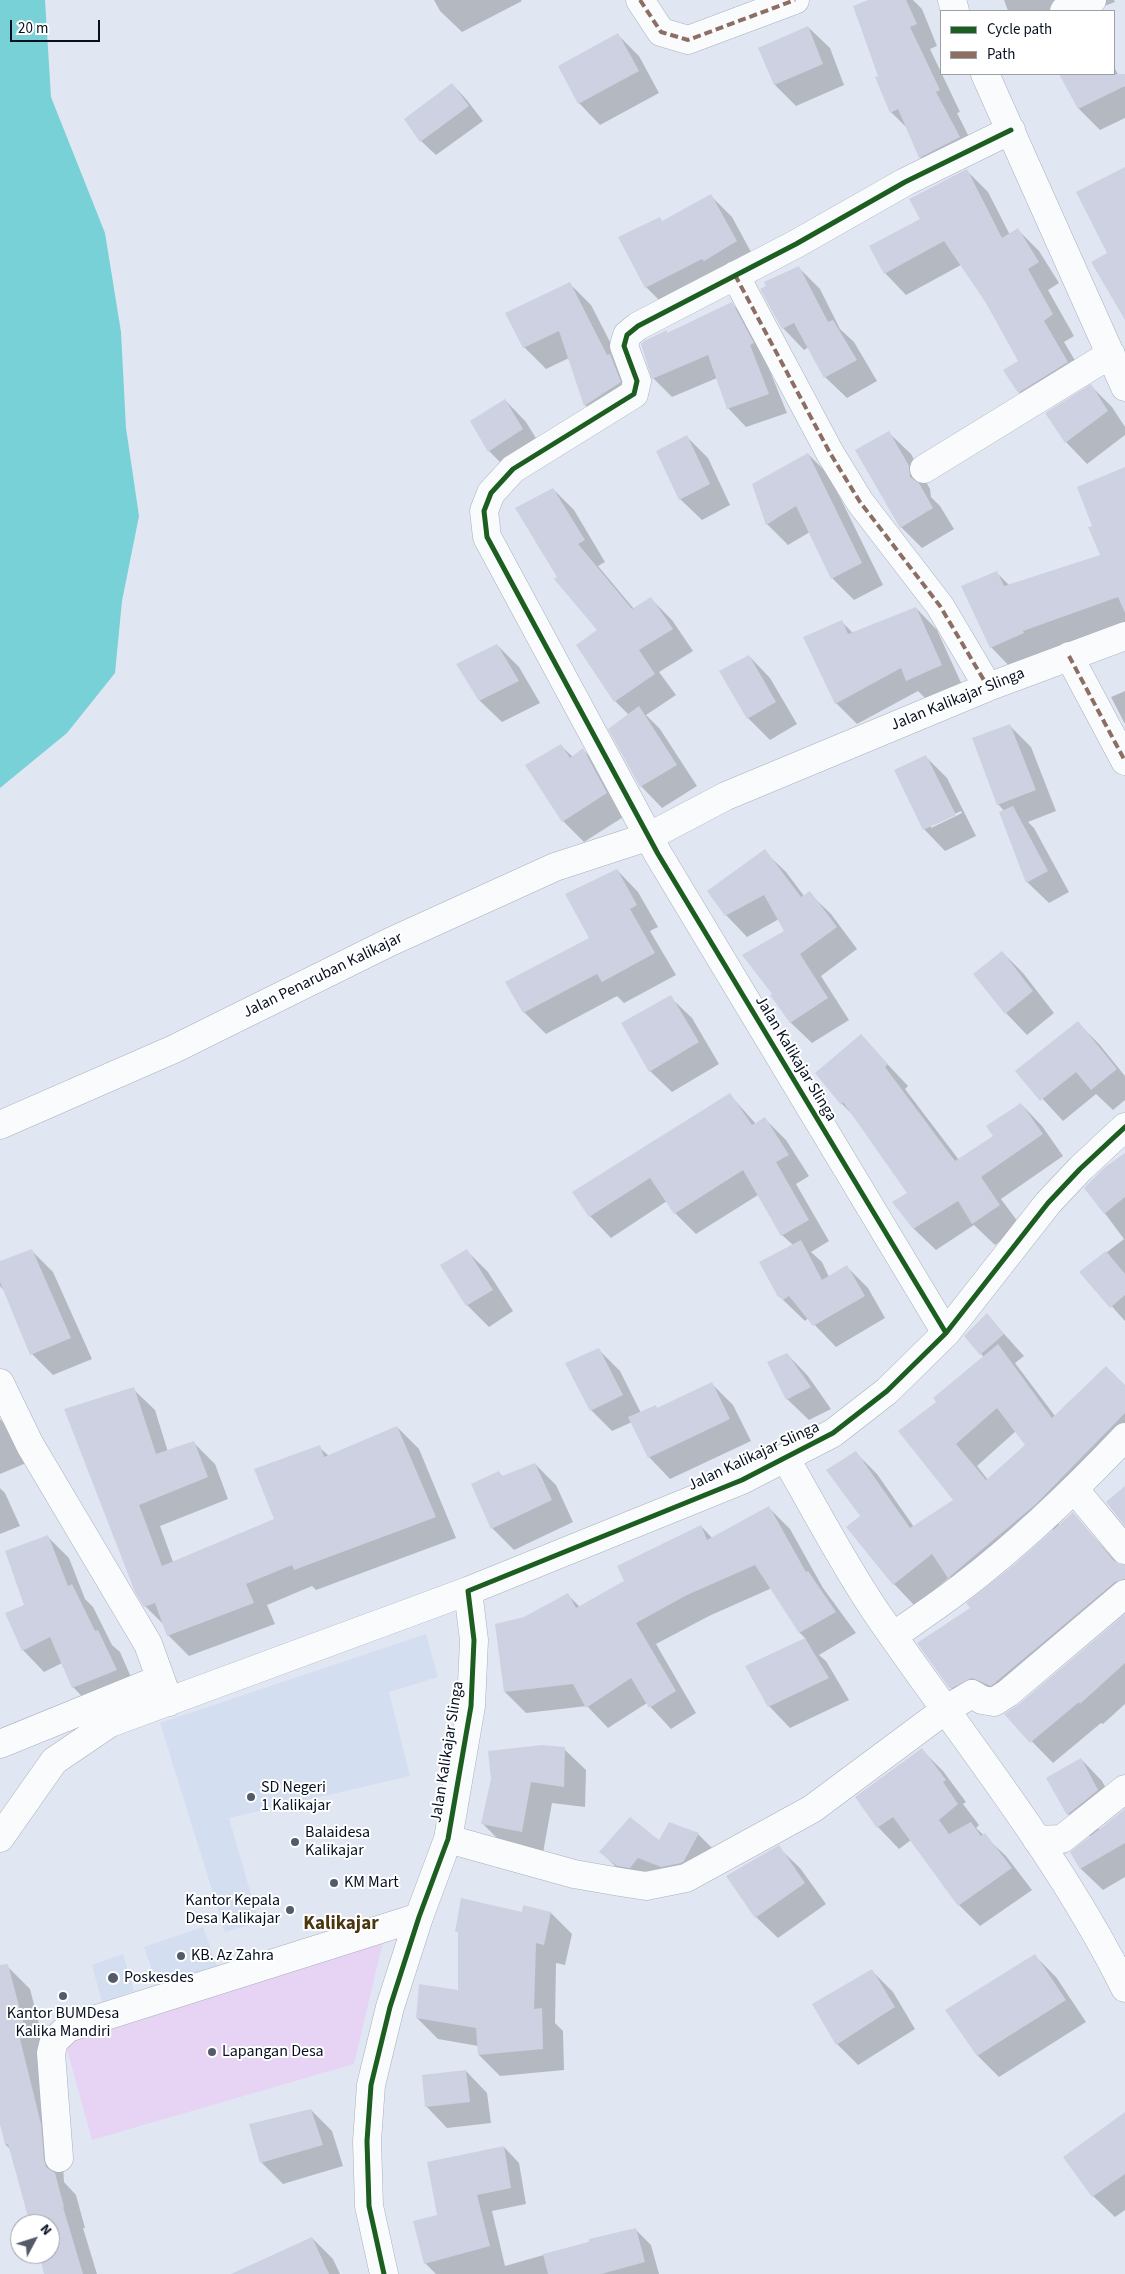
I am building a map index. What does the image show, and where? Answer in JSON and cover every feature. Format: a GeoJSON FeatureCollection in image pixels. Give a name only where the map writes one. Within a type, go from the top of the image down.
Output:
{"type":"FeatureCollection","features":[{"type":"Feature","properties":{"kind":"street"},"geometry":{"type":"LineString","coordinates":[[640,0],[661,32],[688,40],[796,0]]}},
{"type":"Feature","properties":{"kind":"street"},"geometry":{"type":"LineString","coordinates":[[1067,10],[1092,0]]}},
{"type":"Feature","properties":{"kind":"street"},"geometry":{"type":"LineString","coordinates":[[985,75],[1125,388]]}},
{"type":"Feature","properties":{"kind":"street"},"geometry":{"type":"LineString","coordinates":[[650,836],[487,537],[484,511],[491,493],[513,469],[634,394],[637,381],[624,346],[627,335],[638,326],[796,244],[904,182],[1011,130]]}},
{"type":"Feature","properties":{"kind":"street"},"geometry":{"type":"LineString","coordinates":[[735,275],[830,453],[860,502],[940,606],[988,687]]}},
{"type":"Feature","properties":{"kind":"street"},"geometry":{"type":"LineString","coordinates":[[924,469],[1111,354]]}},
{"type":"Feature","properties":{"kind":"street","name":"Jalan Kalikajar Slinga"},"geometry":{"type":"LineString","coordinates":[[384,2274],[369,2206],[367,2141],[370,2085],[390,2007],[419,1916],[448,1839],[471,1706],[474,1640],[468,1592],[742,1480],[786,1459],[833,1433],[880,1397],[942,1328],[658,854],[650,836],[726,796],[988,687],[1125,636]]}},
{"type":"Feature","properties":{"kind":"street"},"geometry":{"type":"LineString","coordinates":[[1069,656],[1125,761]]}},
{"type":"Feature","properties":{"kind":"street","name":"Jalan Penaruban Kalikajar"},"geometry":{"type":"LineString","coordinates":[[0,1125],[174,1049],[390,942],[555,867],[650,836]]}},
{"type":"Feature","properties":{"kind":"street"},"geometry":{"type":"LineString","coordinates":[[942,1328],[1048,1202],[1125,1127]]}},
{"type":"Feature","properties":{"kind":"street"},"geometry":{"type":"LineString","coordinates":[[0,1383],[30,1445],[148,1644],[165,1691]]}},
{"type":"Feature","properties":{"kind":"street"},"geometry":{"type":"LineString","coordinates":[[893,1636],[961,1588],[1018,1541],[1075,1490],[1125,1437]]}},
{"type":"Feature","properties":{"kind":"street"},"geometry":{"type":"LineString","coordinates":[[786,1459],[874,1610],[1037,1840],[1101,1940],[1125,1988]]}},
{"type":"Feature","properties":{"kind":"street"},"geometry":{"type":"LineString","coordinates":[[1075,1490],[1125,1550]]}},
{"type":"Feature","properties":{"kind":"street"},"geometry":{"type":"LineString","coordinates":[[0,1744],[468,1592]]}},
{"type":"Feature","properties":{"kind":"street"},"geometry":{"type":"LineString","coordinates":[[448,1839],[574,1874],[620,1882],[646,1886],[686,1878],[812,1809],[945,1710],[972,1694],[982,1700],[994,1702],[1008,1693],[1125,1594]]}},
{"type":"Feature","properties":{"kind":"street"},"geometry":{"type":"LineString","coordinates":[[0,1838],[54,1762],[110,1723],[165,1691]]}},
{"type":"Feature","properties":{"kind":"street"},"geometry":{"type":"LineString","coordinates":[[1037,1840],[1062,1839],[1125,1789]]}},
{"type":"Feature","properties":{"kind":"street"},"geometry":{"type":"LineString","coordinates":[[59,2158],[51,2053],[54,2041],[60,2033],[68,2028],[419,1916]]}},
{"type":"Feature","properties":{"kind":"shaded area","name":"SD Negeri 1 Kalikajar"},"geometry":{"type":"Polygon","coordinates":[[[426,1634],[438,1677],[389,1692],[410,1776],[229,1818],[259,1922],[225,1932],[160,1723],[426,1634]]]}},
{"type":"Feature","properties":{"kind":"shaded area","name":"KB. Az Zahra"},"geometry":{"type":"Polygon","coordinates":[[[203,1927],[217,1966],[157,1984],[144,1947],[203,1927]]]}},
{"type":"Feature","properties":{"kind":"shaded area","name":"Lapangan Desa"},"geometry":{"type":"Polygon","coordinates":[[[383,1942],[354,2064],[92,2140],[64,2039],[383,1942]]]}},
{"type":"Feature","properties":{"kind":"shaded area","name":"Poskesdes"},"geometry":{"type":"Polygon","coordinates":[[[123,1954],[134,1991],[102,2002],[92,1965],[123,1954]]]}},
{"type":"Feature","properties":{"kind":"water"},"geometry":{"type":"Polygon","coordinates":[[[0,0],[45,0],[51,97],[105,233],[121,332],[126,428],[139,516],[122,601],[115,673],[67,733],[0,788],[0,0]]]}},
{"type":"Feature","properties":{"kind":"building"},"geometry":{"type":"Polygon","coordinates":[[[868,0],[906,0],[917,24],[910,27],[940,90],[936,92],[960,137],[919,158],[898,109],[890,113],[875,77],[878,76],[853,6],[868,0]]]}},
{"type":"Feature","properties":{"kind":"building"},"geometry":{"type":"Polygon","coordinates":[[[808,26],[823,64],[774,85],[758,48],[808,26]]]}},
{"type":"Feature","properties":{"kind":"building"},"geometry":{"type":"Polygon","coordinates":[[[618,33],[639,71],[578,104],[558,66],[618,33]]]}},
{"type":"Feature","properties":{"kind":"building"},"geometry":{"type":"Polygon","coordinates":[[[1125,74],[1125,86],[1078,109],[1060,75],[1125,74]]]}},
{"type":"Feature","properties":{"kind":"building"},"geometry":{"type":"Polygon","coordinates":[[[452,83],[469,106],[420,142],[404,119],[452,83]]]}},
{"type":"Feature","properties":{"kind":"building"},"geometry":{"type":"Polygon","coordinates":[[[1125,167],[1125,320],[1091,262],[1107,253],[1076,192],[1125,167]]]}},
{"type":"Feature","properties":{"kind":"building"},"geometry":{"type":"Polygon","coordinates":[[[967,169],[1002,238],[1018,228],[1039,262],[1028,269],[1053,314],[1044,321],[1068,362],[1018,393],[1003,370],[1018,361],[986,303],[944,241],[884,274],[869,246],[920,219],[909,199],[967,169]]]}},
{"type":"Feature","properties":{"kind":"building"},"geometry":{"type":"Polygon","coordinates":[[[711,194],[737,241],[704,261],[702,259],[645,288],[618,237],[660,217],[662,221],[711,194]]]}},
{"type":"Feature","properties":{"kind":"building"},"geometry":{"type":"Polygon","coordinates":[[[799,266],[828,322],[833,320],[857,360],[824,378],[794,323],[782,329],[760,289],[766,286],[764,282],[799,266]]]}},
{"type":"Feature","properties":{"kind":"building"},"geometry":{"type":"Polygon","coordinates":[[[570,282],[607,355],[610,354],[621,382],[584,406],[559,331],[523,348],[505,313],[570,282]]]}},
{"type":"Feature","properties":{"kind":"building"},"geometry":{"type":"Polygon","coordinates":[[[732,302],[754,343],[750,345],[769,394],[727,409],[708,355],[652,379],[641,344],[667,330],[667,333],[732,302]]]}},
{"type":"Feature","properties":{"kind":"building"},"geometry":{"type":"Polygon","coordinates":[[[1091,384],[1108,411],[1065,443],[1045,413],[1091,384]]]}},
{"type":"Feature","properties":{"kind":"building"},"geometry":{"type":"Polygon","coordinates":[[[505,399],[523,429],[488,452],[470,421],[505,399]]]}},
{"type":"Feature","properties":{"kind":"building"},"geometry":{"type":"Polygon","coordinates":[[[889,431],[909,466],[910,477],[919,483],[933,508],[900,528],[855,450],[889,431]]]}},
{"type":"Feature","properties":{"kind":"building"},"geometry":{"type":"Polygon","coordinates":[[[687,435],[710,484],[679,500],[656,451],[687,435]]]}},
{"type":"Feature","properties":{"kind":"building"},"geometry":{"type":"Polygon","coordinates":[[[808,453],[862,563],[831,579],[796,506],[766,525],[752,484],[808,453]]]}},
{"type":"Feature","properties":{"kind":"building"},"geometry":{"type":"Polygon","coordinates":[[[1125,467],[1125,613],[1118,597],[1023,631],[1024,633],[990,648],[961,586],[997,571],[1004,586],[1100,555],[1088,527],[1092,526],[1077,487],[1125,467]]]}},
{"type":"Feature","properties":{"kind":"building"},"geometry":{"type":"Polygon","coordinates":[[[553,488],[585,540],[578,544],[632,609],[651,597],[673,629],[639,650],[655,674],[614,702],[576,645],[597,630],[554,579],[557,577],[515,508],[553,488]]]}},
{"type":"Feature","properties":{"kind":"building"},"geometry":{"type":"Polygon","coordinates":[[[916,607],[942,665],[906,681],[901,668],[835,704],[803,637],[842,620],[848,634],[916,607]]]}},
{"type":"Feature","properties":{"kind":"building"},"geometry":{"type":"Polygon","coordinates":[[[497,644],[519,681],[479,701],[456,664],[497,644]]]}},
{"type":"Feature","properties":{"kind":"building"},"geometry":{"type":"Polygon","coordinates":[[[749,655],[776,702],[747,719],[719,671],[749,655]]]}},
{"type":"Feature","properties":{"kind":"building"},"geometry":{"type":"Polygon","coordinates":[[[639,706],[677,765],[640,787],[608,729],[639,706]]]}},
{"type":"Feature","properties":{"kind":"building"},"geometry":{"type":"Polygon","coordinates":[[[1010,724],[1036,790],[997,805],[972,738],[1010,724]]]}},
{"type":"Feature","properties":{"kind":"building"},"geometry":{"type":"Polygon","coordinates":[[[561,744],[570,758],[583,748],[607,793],[562,822],[525,765],[561,744]]]}},
{"type":"Feature","properties":{"kind":"building"},"geometry":{"type":"Polygon","coordinates":[[[926,755],[956,815],[923,830],[894,770],[926,755]]]}},
{"type":"Feature","properties":{"kind":"building"},"geometry":{"type":"Polygon","coordinates":[[[1013,806],[1048,871],[1026,883],[999,812],[1013,806]]]}},
{"type":"Feature","properties":{"kind":"building"},"geometry":{"type":"Polygon","coordinates":[[[765,849],[801,897],[810,891],[837,927],[800,954],[828,998],[790,1023],[770,995],[772,994],[742,955],[784,931],[764,895],[725,916],[707,891],[765,849]]]}},
{"type":"Feature","properties":{"kind":"building"},"geometry":{"type":"Polygon","coordinates":[[[617,869],[637,905],[630,909],[655,953],[602,982],[597,974],[523,1013],[505,982],[589,938],[565,894],[617,869]]]}},
{"type":"Feature","properties":{"kind":"building"},"geometry":{"type":"Polygon","coordinates":[[[1002,951],[1033,991],[1005,1014],[973,974],[1002,951]]]}},
{"type":"Feature","properties":{"kind":"building"},"geometry":{"type":"Polygon","coordinates":[[[671,995],[699,1042],[649,1072],[621,1023],[671,995]]]}},
{"type":"Feature","properties":{"kind":"building"},"geometry":{"type":"Polygon","coordinates":[[[1078,1021],[1117,1069],[1091,1090],[1076,1072],[1040,1101],[1015,1071],[1078,1021]]]}},
{"type":"Feature","properties":{"kind":"building"},"geometry":{"type":"Polygon","coordinates":[[[861,1034],[888,1064],[885,1067],[955,1161],[993,1136],[986,1126],[1021,1103],[1043,1134],[981,1177],[1000,1205],[972,1224],[958,1201],[913,1229],[892,1202],[907,1193],[843,1102],[841,1105],[815,1073],[861,1034]]]}},
{"type":"Feature","properties":{"kind":"building"},"geometry":{"type":"Polygon","coordinates":[[[730,1093],[752,1125],[765,1117],[789,1155],[776,1162],[809,1220],[781,1236],[743,1170],[674,1214],[650,1178],[589,1217],[572,1192],[730,1093]]]}},
{"type":"Feature","properties":{"kind":"building"},"geometry":{"type":"Polygon","coordinates":[[[1125,1153],[1125,1197],[1104,1214],[1084,1188],[1105,1167],[1125,1153]]]}},
{"type":"Feature","properties":{"kind":"building"},"geometry":{"type":"Polygon","coordinates":[[[801,1240],[822,1280],[847,1265],[865,1296],[813,1326],[789,1296],[783,1300],[780,1296],[778,1297],[759,1262],[801,1240]]]}},
{"type":"Feature","properties":{"kind":"building"},"geometry":{"type":"Polygon","coordinates":[[[32,1249],[71,1338],[30,1355],[0,1282],[0,1261],[32,1249]]]}},
{"type":"Feature","properties":{"kind":"building"},"geometry":{"type":"Polygon","coordinates":[[[467,1249],[493,1290],[466,1306],[440,1265],[467,1249]]]}},
{"type":"Feature","properties":{"kind":"building"},"geometry":{"type":"Polygon","coordinates":[[[1106,1251],[1125,1274],[1125,1295],[1110,1308],[1079,1272],[1106,1251]]]}},
{"type":"Feature","properties":{"kind":"building"},"geometry":{"type":"Polygon","coordinates":[[[987,1313],[1004,1334],[980,1355],[964,1336],[987,1313]]]}},
{"type":"Feature","properties":{"kind":"building"},"geometry":{"type":"Polygon","coordinates":[[[998,1344],[1052,1418],[1106,1366],[1125,1385],[1125,1413],[1036,1504],[948,1578],[932,1554],[893,1585],[846,1527],[860,1516],[826,1470],[856,1451],[910,1528],[953,1500],[898,1431],[936,1402],[933,1398],[998,1344]],[[997,1408],[956,1444],[986,1480],[1025,1445],[997,1408]]]}},
{"type":"Feature","properties":{"kind":"building"},"geometry":{"type":"Polygon","coordinates":[[[599,1348],[623,1395],[590,1411],[565,1363],[599,1348]]]}},
{"type":"Feature","properties":{"kind":"building"},"geometry":{"type":"Polygon","coordinates":[[[787,1353],[811,1387],[786,1400],[767,1362],[787,1353]]]}},
{"type":"Feature","properties":{"kind":"building"},"geometry":{"type":"Polygon","coordinates":[[[712,1382],[730,1419],[648,1458],[628,1417],[656,1405],[657,1408],[712,1382]]]}},
{"type":"Feature","properties":{"kind":"building"},"geometry":{"type":"Polygon","coordinates":[[[134,1387],[156,1454],[194,1441],[208,1477],[139,1505],[162,1566],[274,1519],[254,1469],[320,1445],[324,1457],[397,1426],[436,1517],[294,1570],[292,1565],[246,1584],[254,1603],[167,1636],[155,1603],[144,1607],[135,1592],[64,1409],[134,1387]]]}},
{"type":"Feature","properties":{"kind":"building"},"geometry":{"type":"Polygon","coordinates":[[[535,1463],[552,1500],[491,1529],[471,1484],[499,1471],[502,1476],[535,1463]]]}},
{"type":"Feature","properties":{"kind":"building"},"geometry":{"type":"Polygon","coordinates":[[[1125,1486],[1125,1526],[1106,1502],[1125,1486]]]}},
{"type":"Feature","properties":{"kind":"building"},"geometry":{"type":"Polygon","coordinates":[[[769,1506],[806,1572],[808,1571],[836,1612],[799,1633],[755,1565],[687,1595],[636,1623],[676,1691],[649,1708],[631,1678],[586,1708],[573,1684],[504,1692],[495,1624],[524,1617],[568,1593],[576,1608],[624,1581],[617,1566],[701,1525],[707,1540],[769,1506]]]}},
{"type":"Feature","properties":{"kind":"building"},"geometry":{"type":"Polygon","coordinates":[[[1073,1512],[1113,1560],[1125,1565],[1125,1579],[1115,1582],[991,1686],[972,1678],[950,1689],[917,1643],[970,1608],[966,1603],[1015,1564],[1073,1512]]]}},
{"type":"Feature","properties":{"kind":"building"},"geometry":{"type":"Polygon","coordinates":[[[48,1535],[68,1586],[72,1584],[95,1631],[98,1630],[117,1670],[72,1688],[50,1637],[22,1651],[5,1613],[24,1605],[5,1551],[48,1535]]]}},
{"type":"Feature","properties":{"kind":"building"},"geometry":{"type":"Polygon","coordinates":[[[1125,1614],[1125,1663],[1080,1704],[1079,1702],[1030,1743],[1004,1714],[1018,1705],[1125,1614]]]}},
{"type":"Feature","properties":{"kind":"building"},"geometry":{"type":"Polygon","coordinates":[[[805,1638],[829,1678],[768,1707],[745,1666],[805,1638]]]}},
{"type":"Feature","properties":{"kind":"building"},"geometry":{"type":"Polygon","coordinates":[[[542,1745],[565,1747],[564,1787],[531,1782],[522,1832],[481,1824],[491,1779],[488,1751],[542,1745]]]}},
{"type":"Feature","properties":{"kind":"building"},"geometry":{"type":"Polygon","coordinates":[[[922,1748],[946,1780],[943,1782],[958,1804],[939,1820],[949,1834],[971,1822],[981,1836],[985,1833],[1012,1868],[958,1906],[893,1817],[877,1828],[855,1797],[922,1748]]]}},
{"type":"Feature","properties":{"kind":"building"},"geometry":{"type":"Polygon","coordinates":[[[1081,1758],[1098,1790],[1067,1815],[1046,1778],[1081,1758]]]}},
{"type":"Feature","properties":{"kind":"building"},"geometry":{"type":"Polygon","coordinates":[[[1125,1809],[1125,1843],[1080,1869],[1070,1852],[1125,1809]]]}},
{"type":"Feature","properties":{"kind":"building"},"geometry":{"type":"Polygon","coordinates":[[[630,1817],[659,1840],[669,1822],[699,1833],[684,1861],[681,1863],[661,1867],[638,1858],[630,1868],[617,1866],[599,1852],[630,1817]]]}},
{"type":"Feature","properties":{"kind":"building"},"geometry":{"type":"Polygon","coordinates":[[[779,1845],[805,1883],[755,1918],[726,1876],[779,1845]]]}},
{"type":"Feature","properties":{"kind":"building"},"geometry":{"type":"Polygon","coordinates":[[[461,1898],[522,1912],[523,1905],[551,1912],[544,1945],[536,1943],[534,2009],[542,2008],[543,2049],[478,2055],[476,2028],[416,2018],[419,1984],[458,1990],[458,1932],[455,1932],[461,1898]]]}},
{"type":"Feature","properties":{"kind":"building"},"geometry":{"type":"Polygon","coordinates":[[[1035,1954],[1066,2000],[977,2056],[945,2010],[1035,1954]]]}},
{"type":"Feature","properties":{"kind":"building"},"geometry":{"type":"Polygon","coordinates":[[[8,1964],[27,2037],[20,2039],[41,2124],[44,2160],[46,2167],[55,2173],[83,2274],[44,2274],[42,2264],[60,2264],[60,2214],[27,2214],[8,2144],[5,2145],[0,2124],[0,1965],[8,1964]]]}},
{"type":"Feature","properties":{"kind":"building"},"geometry":{"type":"Polygon","coordinates":[[[872,1969],[895,2007],[836,2045],[812,2004],[872,1969]]]}},
{"type":"Feature","properties":{"kind":"building"},"geometry":{"type":"Polygon","coordinates":[[[466,2070],[470,2102],[425,2107],[422,2075],[466,2070]]]}},
{"type":"Feature","properties":{"kind":"building"},"geometry":{"type":"Polygon","coordinates":[[[311,2109],[323,2145],[260,2163],[249,2124],[311,2109]]]}},
{"type":"Feature","properties":{"kind":"building"},"geometry":{"type":"Polygon","coordinates":[[[1125,2112],[1125,2174],[1092,2197],[1063,2157],[1125,2112]]]}},
{"type":"Feature","properties":{"kind":"building"},"geometry":{"type":"Polygon","coordinates":[[[504,2146],[511,2188],[477,2195],[490,2246],[424,2264],[413,2221],[437,2215],[427,2162],[504,2146]]]}},
{"type":"Feature","properties":{"kind":"building"},"geometry":{"type":"Polygon","coordinates":[[[636,2228],[645,2262],[601,2274],[548,2274],[543,2254],[589,2242],[589,2239],[636,2228]]]}},
{"type":"Feature","properties":{"kind":"building"},"geometry":{"type":"Polygon","coordinates":[[[312,2237],[329,2274],[231,2274],[312,2237]]]}},
{"type":"Feature","properties":{"kind":"marked path"},"geometry":{"type":"LineString","coordinates":[[640,0],[661,32],[688,40],[795,0]]}},
{"type":"Feature","properties":{"kind":"marked path"},"geometry":{"type":"LineString","coordinates":[[735,275],[830,453],[860,502],[940,606],[988,687]]}},
{"type":"Feature","properties":{"kind":"marked path"},"geometry":{"type":"LineString","coordinates":[[1069,656],[1125,761]]}},
{"type":"Feature","properties":{"kind":"cycle path"},"geometry":{"type":"LineString","coordinates":[[946,1333],[658,854],[487,537],[484,511],[491,493],[513,469],[634,394],[637,381],[624,346],[627,335],[638,326],[796,244],[905,182],[1011,130]]}},
{"type":"Feature","properties":{"kind":"cycle path"},"geometry":{"type":"LineString","coordinates":[[384,2274],[369,2206],[367,2141],[371,2085],[390,2007],[419,1917],[448,1839],[471,1706],[474,1640],[468,1591],[742,1480],[833,1433],[887,1391],[946,1333],[1048,1203],[1080,1169],[1125,1127]]}},
{"type":"Feature","properties":{"kind":"place","name":"SD Negeri 1 Kalikajar"},"geometry":{"type":"Point","coordinates":[251,1797]}},
{"type":"Feature","properties":{"kind":"place","name":"Balaidesa Kalikajar"},"geometry":{"type":"Point","coordinates":[295,1842]}},
{"type":"Feature","properties":{"kind":"place","name":"KM Mart"},"geometry":{"type":"Point","coordinates":[334,1883]}},
{"type":"Feature","properties":{"kind":"place","name":"Kantor Kepala Desa Kalikajar"},"geometry":{"type":"Point","coordinates":[290,1910]}},
{"type":"Feature","properties":{"kind":"place","name":"KB. Az Zahra"},"geometry":{"type":"Point","coordinates":[181,1956]}},
{"type":"Feature","properties":{"kind":"place","name":"Poskesdes"},"geometry":{"type":"Point","coordinates":[113,1978]}},
{"type":"Feature","properties":{"kind":"place","name":"Kantor BUMDesa Kalika Mandiri"},"geometry":{"type":"Point","coordinates":[63,1996]}},
{"type":"Feature","properties":{"kind":"place","name":"Lapangan Desa"},"geometry":{"type":"Point","coordinates":[212,2052]}},
{"type":"Feature","properties":{"kind":"district","name":"Kalikajar"},"geometry":{"type":"Point","coordinates":[341,1925]}}]}
